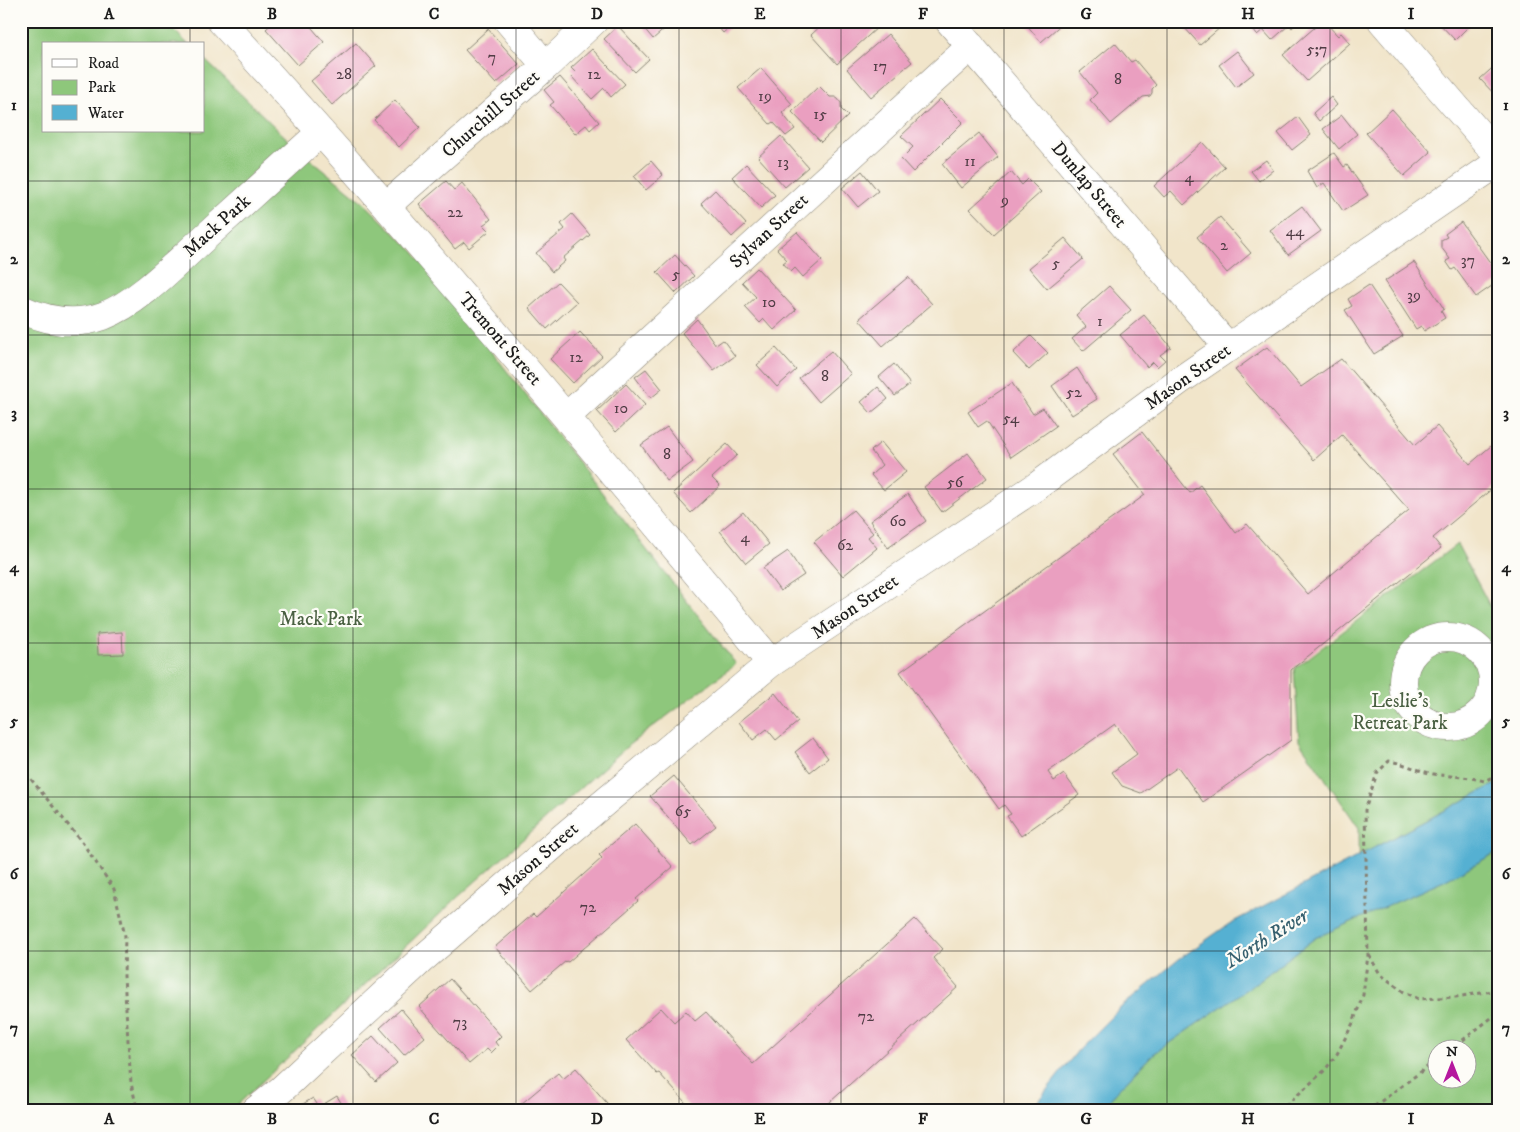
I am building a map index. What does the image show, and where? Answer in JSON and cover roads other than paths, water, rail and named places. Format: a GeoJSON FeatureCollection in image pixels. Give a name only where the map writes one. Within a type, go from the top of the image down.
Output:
{"type":"FeatureCollection","features":[{"type":"Feature","properties":{"kind":"street","name":"Tremont Street"},"geometry":{"type":"LineString","coordinates":[[221,21],[386,206],[566,417],[771,663]]}},
{"type":"Feature","properties":{"kind":"street"},"geometry":{"type":"LineString","coordinates":[[508,21],[546,66]]}},
{"type":"Feature","properties":{"kind":"street","name":"Churchill Street"},"geometry":{"type":"LineString","coordinates":[[386,206],[546,66],[594,21]]}},
{"type":"Feature","properties":{"kind":"street","name":"Dunlap Street"},"geometry":{"type":"LineString","coordinates":[[949,21],[1229,348]]}},
{"type":"Feature","properties":{"kind":"street"},"geometry":{"type":"LineString","coordinates":[[1382,21],[1499,157]]}},
{"type":"Feature","properties":{"kind":"street","name":"Sylvan Street"},"geometry":{"type":"LineString","coordinates":[[566,417],[971,46]]}},
{"type":"Feature","properties":{"kind":"street","name":"Mack Park"},"geometry":{"type":"LineString","coordinates":[[21,309],[40,317],[60,321],[82,320],[100,316],[120,308],[166,272],[321,132]]}},
{"type":"Feature","properties":{"kind":"street","name":"Mason Street"},"geometry":{"type":"LineString","coordinates":[[259,1109],[420,961],[556,843],[771,663],[1037,486],[1179,381],[1499,162]]}},
{"type":"Feature","properties":{"kind":"water","name":"North River"},"geometry":{"type":"Polygon","coordinates":[[[1499,782],[1499,851],[1444,881],[1315,938],[1261,979],[1152,1055],[1115,1093],[1102,1111],[1030,1111],[1079,1049],[1119,1009],[1179,959],[1229,924],[1499,782]]]}},
{"type":"Feature","properties":{"kind":"park label","name":"Leslie's Retreat Park"},"geometry":{"type":"Point","coordinates":[1400,712]}}]}
